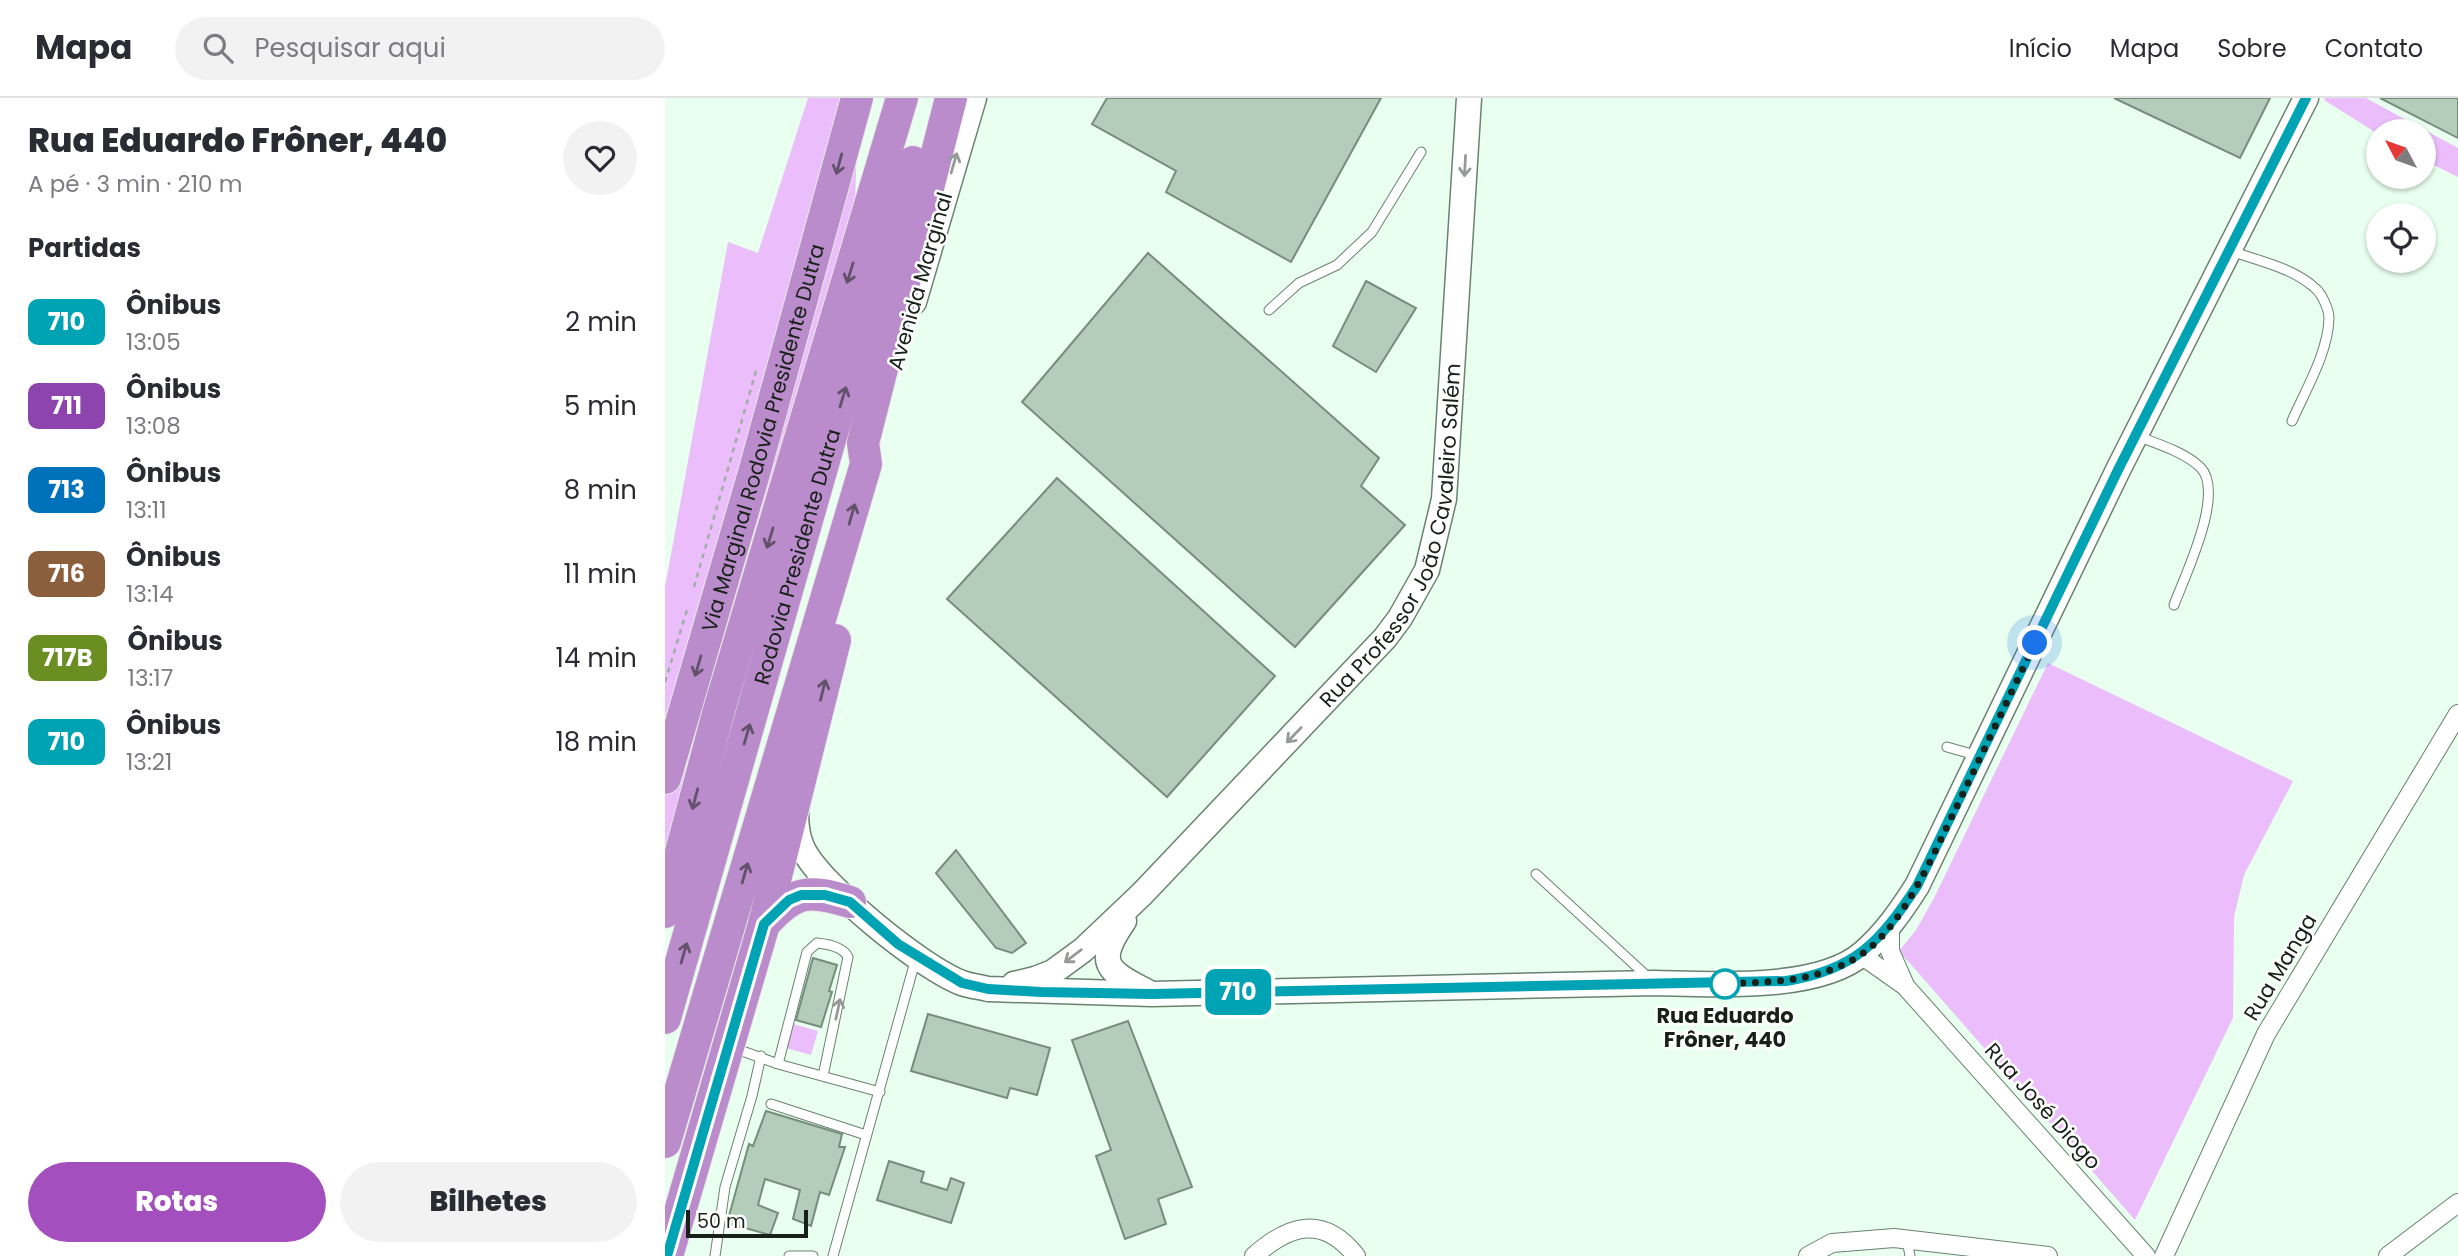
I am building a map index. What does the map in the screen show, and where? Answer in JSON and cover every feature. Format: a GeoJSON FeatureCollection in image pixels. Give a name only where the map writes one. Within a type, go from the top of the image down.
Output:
{"type":"FeatureCollection","features":[{"type":"Feature","properties":{"kind":"highway","name":"Via Marginal Rodovia Presidente Dutra"},"geometry":{"type":"LineString","coordinates":[[666,772],[754,473],[857,98]]}},
{"type":"Feature","properties":{"kind":"highway","name":"Rodovia Presidente Dutra"},"geometry":{"type":"LineString","coordinates":[[665,912],[719,710],[902,98]]}},
{"type":"Feature","properties":{"kind":"highway","name":"Rodovia Presidente Dutra"},"geometry":{"type":"LineString","coordinates":[[665,1018],[831,436],[932,98]]}},
{"type":"Feature","properties":{"kind":"highway","name":"Rodovia Presidente Dutra"},"geometry":{"type":"LineString","coordinates":[[665,1142],[866,464],[863,443],[951,98]]}},
{"type":"Feature","properties":{"kind":"highway"},"geometry":{"type":"LineString","coordinates":[[667,1256],[764,924],[795,804],[847,589],[842,547]]}},
{"type":"Feature","properties":{"kind":"highway"},"geometry":{"type":"LineString","coordinates":[[764,924],[789,900],[801,895],[825,895],[850,902]]}},
{"type":"Feature","properties":{"kind":"main road","name":"Avenida Marginal"},"geometry":{"type":"LineString","coordinates":[[866,464],[974,98]]}},
{"type":"Feature","properties":{"kind":"main road","name":"Rua Professor João Cavaleiro Salém"},"geometry":{"type":"LineString","coordinates":[[988,989],[1035,979],[1053,972],[1083,950],[1142,894],[1385,638],[1400,618],[1427,570],[1444,499],[1469,98]]}},
{"type":"Feature","properties":{"kind":"main road"},"geometry":{"type":"LineString","coordinates":[[795,804],[796,831],[801,847],[809,860],[850,902],[917,957],[962,983],[988,989],[1152,994],[1715,984],[1786,981],[1807,978],[1830,970],[1861,955],[1890,926],[1917,886],[2136,435],[2306,98]]}},
{"type":"Feature","properties":{"kind":"main road","name":"Rua Professor João Cavaleiro Salém"},"geometry":{"type":"LineString","coordinates":[[1142,894],[1109,944],[1108,956],[1111,967],[1121,978],[1152,994]]}},
{"type":"Feature","properties":{"kind":"street","name":"Rua Manga"},"geometry":{"type":"LineString","coordinates":[[2164,1256],[2266,1034],[2458,714]]}},
{"type":"Feature","properties":{"kind":"street","name":"Rua José Diogo"},"geometry":{"type":"LineString","coordinates":[[1890,926],[1890,951],[1905,986]]}},
{"type":"Feature","properties":{"kind":"street","name":"Rua José Diogo"},"geometry":{"type":"LineString","coordinates":[[1861,955],[1905,986],[2146,1256]]}},
{"type":"Feature","properties":{"kind":"street"},"geometry":{"type":"LineString","coordinates":[[2388,1256],[2458,1203]]}},
{"type":"Feature","properties":{"kind":"street"},"geometry":{"type":"LineString","coordinates":[[1254,1256],[1272,1240],[1292,1230],[1315,1228],[1338,1236],[1356,1256]]}},
{"type":"Feature","properties":{"kind":"street"},"geometry":{"type":"LineString","coordinates":[[1808,1256],[1832,1243],[1894,1238],[1909,1248],[2048,1256]]}},
{"type":"Feature","properties":{"kind":"lane"},"geometry":{"type":"LineString","coordinates":[[1269,310],[1299,282],[1337,265],[1372,232],[1421,152]]}},
{"type":"Feature","properties":{"kind":"lane"},"geometry":{"type":"LineString","coordinates":[[2230,250],[2277,267],[2309,284],[2319,291],[2330,316],[2322,351],[2292,421]]}},
{"type":"Feature","properties":{"kind":"lane"},"geometry":{"type":"LineString","coordinates":[[2136,435],[2185,457],[2201,468],[2210,483],[2209,510],[2174,605]]}},
{"type":"Feature","properties":{"kind":"lane"},"geometry":{"type":"LineString","coordinates":[[1947,747],[1981,757]]}},
{"type":"Feature","properties":{"kind":"lane"},"geometry":{"type":"LineString","coordinates":[[1536,874],[1654,983]]}},
{"type":"Feature","properties":{"kind":"lane"},"geometry":{"type":"LineString","coordinates":[[778,1063],[807,952],[817,943],[824,944],[845,951],[848,957],[823,1076]]}},
{"type":"Feature","properties":{"kind":"lane"},"geometry":{"type":"LineString","coordinates":[[833,1256],[917,957]]}},
{"type":"Feature","properties":{"kind":"lane"},"geometry":{"type":"LineString","coordinates":[[729,1046],[880,1092]]}},
{"type":"Feature","properties":{"kind":"lane"},"geometry":{"type":"LineString","coordinates":[[715,1256],[725,1188],[761,1056]]}},
{"type":"Feature","properties":{"kind":"lane"},"geometry":{"type":"LineString","coordinates":[[771,1104],[866,1135]]}},
{"type":"Feature","properties":{"kind":"lane"},"geometry":{"type":"LineString","coordinates":[[789,1256],[813,1256]]}},
{"type":"Feature","properties":{"kind":"shaded area"},"geometry":{"type":"Polygon","coordinates":[[[808,98],[858,98],[855,207],[705,721],[681,749],[665,758],[665,587],[728,242],[758,253],[808,98]]]}},
{"type":"Feature","properties":{"kind":"shaded area"},"geometry":{"type":"Polygon","coordinates":[[[2366,98],[2405,119],[2366,119],[2366,126],[2324,100],[2366,98]]]}},
{"type":"Feature","properties":{"kind":"shaded area"},"geometry":{"type":"Polygon","coordinates":[[[2436,136],[2458,148],[2458,177],[2436,166],[2436,136]]]}},
{"type":"Feature","properties":{"kind":"shaded area"},"geometry":{"type":"Polygon","coordinates":[[[2048,663],[2293,781],[2244,875],[2234,917],[2233,1018],[2135,1220],[1899,951],[1916,930],[1934,898],[2048,663]]]}},
{"type":"Feature","properties":{"kind":"shaded area"},"geometry":{"type":"Polygon","coordinates":[[[691,763],[665,859],[665,789],[691,763]]]}},
{"type":"Feature","properties":{"kind":"shaded area"},"geometry":{"type":"Polygon","coordinates":[[[793,1024],[818,1031],[811,1055],[786,1048],[793,1024]]]}},
{"type":"Feature","properties":{"kind":"building"},"geometry":{"type":"Polygon","coordinates":[[[1107,98],[1381,98],[1291,262],[1166,192],[1176,171],[1092,124],[1107,98]]]}},
{"type":"Feature","properties":{"kind":"building"},"geometry":{"type":"Polygon","coordinates":[[[2114,98],[2270,98],[2240,158],[2114,98]]]}},
{"type":"Feature","properties":{"kind":"building"},"geometry":{"type":"Polygon","coordinates":[[[2380,98],[2458,98],[2458,138],[2436,127],[2436,119],[2421,119],[2380,98]]]}},
{"type":"Feature","properties":{"kind":"building"},"geometry":{"type":"Polygon","coordinates":[[[1148,253],[1379,458],[1361,486],[1405,525],[1295,647],[1022,402],[1148,253]]]}},
{"type":"Feature","properties":{"kind":"building"},"geometry":{"type":"Polygon","coordinates":[[[1366,281],[1416,308],[1376,372],[1333,346],[1366,281]]]}},
{"type":"Feature","properties":{"kind":"building"},"geometry":{"type":"Polygon","coordinates":[[[1057,478],[1275,676],[1167,797],[947,599],[1057,478]]]}},
{"type":"Feature","properties":{"kind":"building"},"geometry":{"type":"Polygon","coordinates":[[[956,850],[1026,943],[1012,953],[996,948],[936,873],[956,850]]]}},
{"type":"Feature","properties":{"kind":"building"},"geometry":{"type":"Polygon","coordinates":[[[813,958],[837,965],[821,1027],[796,1020],[813,958]]]}},
{"type":"Feature","properties":{"kind":"building"},"geometry":{"type":"Polygon","coordinates":[[[928,1014],[1050,1048],[1037,1095],[1010,1088],[1007,1098],[911,1071],[928,1014]]]}},
{"type":"Feature","properties":{"kind":"building"},"geometry":{"type":"Polygon","coordinates":[[[1128,1021],[1192,1187],[1158,1199],[1166,1224],[1125,1239],[1096,1156],[1111,1150],[1072,1040],[1128,1021]]]}},
{"type":"Feature","properties":{"kind":"building"},"geometry":{"type":"Polygon","coordinates":[[[766,1111],[842,1134],[839,1147],[845,1147],[829,1195],[820,1192],[811,1226],[793,1219],[800,1190],[765,1179],[758,1205],[778,1213],[770,1235],[727,1223],[749,1144],[753,1146],[766,1111]]]}},
{"type":"Feature","properties":{"kind":"building"},"geometry":{"type":"Polygon","coordinates":[[[889,1161],[924,1172],[921,1182],[947,1190],[951,1178],[964,1183],[951,1223],[877,1200],[889,1161]]]}},
{"type":"Feature","properties":{"kind":"bus line","name":"710"},"geometry":{"type":"LineString","coordinates":[[667,1256],[764,924],[789,900],[801,895],[825,895],[850,902],[898,944],[936,968],[962,983],[988,989],[1152,994],[1715,984],[1807,978],[1861,955],[1890,926],[1917,886],[2118,470],[2306,98]]}},
{"type":"Feature","properties":{"kind":"place","name":"Rua Eduardo Frôner, 440"},"geometry":{"type":"Point","coordinates":[1725,984]}},
{"type":"Feature","properties":{"kind":"route"},"geometry":{"type":"LineString","coordinates":[[1725,984],[1715,984],[1786,981],[1807,978],[1830,970],[1861,955],[1890,926],[1917,886],[2035,643]]}}]}
